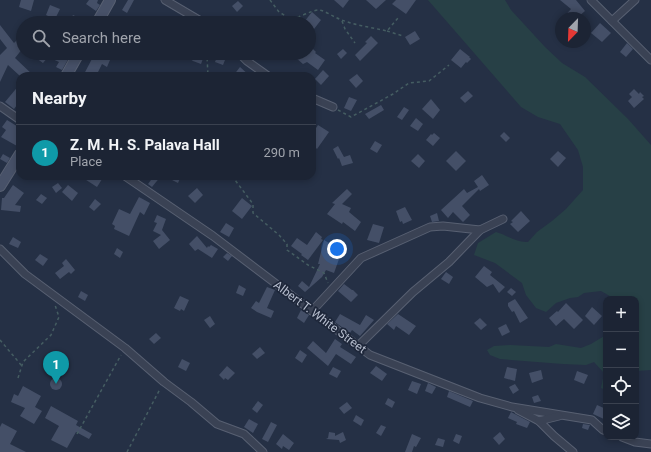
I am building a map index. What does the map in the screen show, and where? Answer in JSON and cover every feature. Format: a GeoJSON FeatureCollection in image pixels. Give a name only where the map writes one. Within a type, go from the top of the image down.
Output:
{"type":"FeatureCollection","features":[{"type":"Feature","properties":{"kind":"street"},"geometry":{"type":"LineString","coordinates":[[100,16],[110,0]]}},
{"type":"Feature","properties":{"kind":"street"},"geometry":{"type":"LineString","coordinates":[[165,0],[192,16]]}},
{"type":"Feature","properties":{"kind":"street"},"geometry":{"type":"LineString","coordinates":[[591,0],[651,60]]}},
{"type":"Feature","properties":{"kind":"street"},"geometry":{"type":"LineString","coordinates":[[612,21],[635,0]]}},
{"type":"Feature","properties":{"kind":"street"},"geometry":{"type":"LineString","coordinates":[[68,72],[75,60]]}},
{"type":"Feature","properties":{"kind":"street"},"geometry":{"type":"LineString","coordinates":[[246,60],[262,72]]}},
{"type":"Feature","properties":{"kind":"street"},"geometry":{"type":"LineString","coordinates":[[316,100],[333,107]]}},
{"type":"Feature","properties":{"kind":"street"},"geometry":{"type":"LineString","coordinates":[[0,106],[16,117]]}},
{"type":"Feature","properties":{"kind":"street"},"geometry":{"type":"LineString","coordinates":[[0,186],[16,160]]}},
{"type":"Feature","properties":{"kind":"street","name":"Albert T. White Street"},"geometry":{"type":"LineString","coordinates":[[131,180],[213,236],[370,355],[480,398],[512,407],[592,420],[603,430]]}},
{"type":"Feature","properties":{"kind":"street"},"geometry":{"type":"LineString","coordinates":[[358,346],[413,292],[449,262],[480,230],[503,219]]}},
{"type":"Feature","properties":{"kind":"street"},"geometry":{"type":"LineString","coordinates":[[312,311],[360,258],[430,227],[443,226],[480,230]]}},
{"type":"Feature","properties":{"kind":"street"},"geometry":{"type":"LineString","coordinates":[[0,249],[25,274],[125,348],[164,382],[192,402],[217,424],[244,434],[263,452]]}},
{"type":"Feature","properties":{"kind":"street"},"geometry":{"type":"LineString","coordinates":[[512,407],[539,421],[573,452]]}},
{"type":"Feature","properties":{"kind":"street"},"geometry":{"type":"LineString","coordinates":[[539,421],[562,416]]}},
{"type":"Feature","properties":{"kind":"street"},"geometry":{"type":"LineString","coordinates":[[630,440],[651,444]]}},
{"type":"Feature","properties":{"kind":"path"},"geometry":{"type":"LineString","coordinates":[[270,0],[279,12],[285,16]]}},
{"type":"Feature","properties":{"kind":"path"},"geometry":{"type":"LineString","coordinates":[[301,16],[312,11],[320,10],[342,21],[387,30],[402,36]]}},
{"type":"Feature","properties":{"kind":"path"},"geometry":{"type":"LineString","coordinates":[[387,30],[398,18]]}},
{"type":"Feature","properties":{"kind":"path"},"geometry":{"type":"LineString","coordinates":[[342,21],[345,29],[355,43]]}},
{"type":"Feature","properties":{"kind":"path"},"geometry":{"type":"LineString","coordinates":[[207,60],[208,72]]}},
{"type":"Feature","properties":{"kind":"path"},"geometry":{"type":"LineString","coordinates":[[333,107],[351,116],[393,94],[409,83],[429,81],[449,65]]}},
{"type":"Feature","properties":{"kind":"path"},"geometry":{"type":"LineString","coordinates":[[235,180],[253,204],[253,213],[279,235],[287,244],[287,250],[308,265],[324,273],[329,285],[329,292]]}},
{"type":"Feature","properties":{"kind":"path"},"geometry":{"type":"LineString","coordinates":[[18,378],[23,362],[51,335],[59,317],[52,293]]}},
{"type":"Feature","properties":{"kind":"path"},"geometry":{"type":"LineString","coordinates":[[0,340],[22,366]]}},
{"type":"Feature","properties":{"kind":"path"},"geometry":{"type":"LineString","coordinates":[[77,434],[125,348]]}},
{"type":"Feature","properties":{"kind":"path"},"geometry":{"type":"LineString","coordinates":[[127,452],[164,382]]}},
{"type":"Feature","properties":{"kind":"green space"},"geometry":{"type":"Polygon","coordinates":[[[428,0],[505,0],[511,10],[545,47],[562,63],[585,77],[628,119],[651,145],[651,370],[639,371],[639,296],[610,296],[601,291],[584,293],[578,297],[556,303],[546,312],[536,308],[526,295],[522,283],[495,263],[474,255],[478,243],[496,232],[516,240],[528,242],[537,232],[566,209],[583,190],[583,167],[578,150],[560,124],[538,117],[521,107],[428,0]]]}},
{"type":"Feature","properties":{"kind":"green space"},"geometry":{"type":"Polygon","coordinates":[[[603,337],[603,372],[594,362],[586,365],[500,359],[490,355],[487,350],[494,346],[510,345],[549,347],[556,344],[581,348],[603,337]]]}},
{"type":"Feature","properties":{"kind":"green space"},"geometry":{"type":"Polygon","coordinates":[[[603,378],[603,389],[601,388],[603,378]]]}},
{"type":"Feature","properties":{"kind":"building"},"geometry":{"type":"Polygon","coordinates":[[[21,0],[34,0],[31,11],[19,7],[21,0]]]}},
{"type":"Feature","properties":{"kind":"building"},"geometry":{"type":"Polygon","coordinates":[[[89,0],[98,0],[97,3],[100,5],[96,11],[86,4],[89,0]]]}},
{"type":"Feature","properties":{"kind":"building"},"geometry":{"type":"Polygon","coordinates":[[[128,0],[134,0],[127,13],[122,10],[128,0]]]}},
{"type":"Feature","properties":{"kind":"building"},"geometry":{"type":"Polygon","coordinates":[[[334,0],[349,0],[343,8],[334,0]]]}},
{"type":"Feature","properties":{"kind":"building"},"geometry":{"type":"Polygon","coordinates":[[[366,0],[386,0],[376,9],[366,0]]]}},
{"type":"Feature","properties":{"kind":"building"},"geometry":{"type":"Polygon","coordinates":[[[396,0],[416,0],[406,14],[392,4],[396,0]]]}},
{"type":"Feature","properties":{"kind":"building"},"geometry":{"type":"Polygon","coordinates":[[[560,0],[576,0],[585,11],[568,12],[571,9],[560,0]]]}},
{"type":"Feature","properties":{"kind":"building"},"geometry":{"type":"Polygon","coordinates":[[[238,1],[243,6],[237,12],[232,6],[238,1]]]}},
{"type":"Feature","properties":{"kind":"building"},"geometry":{"type":"Polygon","coordinates":[[[50,5],[60,9],[56,16],[46,15],[50,5]]]}},
{"type":"Feature","properties":{"kind":"building"},"geometry":{"type":"Polygon","coordinates":[[[312,12],[321,20],[316,26],[316,16],[309,16],[312,12]]]}},
{"type":"Feature","properties":{"kind":"building"},"geometry":{"type":"Polygon","coordinates":[[[600,23],[611,33],[602,42],[591,33],[600,23]]]}},
{"type":"Feature","properties":{"kind":"building"},"geometry":{"type":"Polygon","coordinates":[[[0,25],[14,43],[16,41],[16,60],[30,72],[16,72],[8,65],[0,82],[0,55],[7,48],[0,39],[0,25]]]}},
{"type":"Feature","properties":{"kind":"building"},"geometry":{"type":"Polygon","coordinates":[[[415,31],[420,39],[410,45],[405,37],[415,31]]]}},
{"type":"Feature","properties":{"kind":"building"},"geometry":{"type":"Polygon","coordinates":[[[371,36],[378,43],[360,61],[355,55],[367,43],[365,42],[371,36]]]}},
{"type":"Feature","properties":{"kind":"building"},"geometry":{"type":"Polygon","coordinates":[[[627,43],[633,49],[626,57],[620,52],[627,43]]]}},
{"type":"Feature","properties":{"kind":"building"},"geometry":{"type":"Polygon","coordinates":[[[343,49],[347,53],[341,59],[337,54],[343,49]]]}},
{"type":"Feature","properties":{"kind":"building"},"geometry":{"type":"Polygon","coordinates":[[[460,49],[471,59],[461,68],[451,60],[460,49]]]}},
{"type":"Feature","properties":{"kind":"building"},"geometry":{"type":"Polygon","coordinates":[[[316,54],[325,60],[318,70],[307,62],[303,64],[298,60],[316,60],[316,54]]]}},
{"type":"Feature","properties":{"kind":"building"},"geometry":{"type":"Polygon","coordinates":[[[39,60],[46,60],[43,63],[39,60]]]}},
{"type":"Feature","properties":{"kind":"building"},"geometry":{"type":"Polygon","coordinates":[[[55,60],[68,60],[62,70],[56,67],[59,62],[55,60]]]}},
{"type":"Feature","properties":{"kind":"building"},"geometry":{"type":"Polygon","coordinates":[[[91,60],[110,60],[107,67],[102,64],[98,72],[85,72],[91,60]]]}},
{"type":"Feature","properties":{"kind":"building"},"geometry":{"type":"Polygon","coordinates":[[[192,60],[202,60],[201,64],[192,60]]]}},
{"type":"Feature","properties":{"kind":"building"},"geometry":{"type":"Polygon","coordinates":[[[216,60],[225,60],[223,65],[215,62],[216,60]]]}},
{"type":"Feature","properties":{"kind":"building"},"geometry":{"type":"Polygon","coordinates":[[[240,67],[246,72],[236,72],[240,67]]]}},
{"type":"Feature","properties":{"kind":"building"},"geometry":{"type":"Polygon","coordinates":[[[323,70],[329,76],[321,85],[316,80],[316,78],[323,70]]]}},
{"type":"Feature","properties":{"kind":"building"},"geometry":{"type":"Polygon","coordinates":[[[357,74],[363,81],[356,88],[349,80],[357,74]]]}},
{"type":"Feature","properties":{"kind":"building"},"geometry":{"type":"Polygon","coordinates":[[[16,89],[16,106],[14,109],[5,102],[16,89]]]}},
{"type":"Feature","properties":{"kind":"building"},"geometry":{"type":"Polygon","coordinates":[[[634,89],[639,94],[640,92],[644,96],[642,97],[644,99],[634,108],[628,101],[632,97],[629,94],[634,89]]]}},
{"type":"Feature","properties":{"kind":"building"},"geometry":{"type":"Polygon","coordinates":[[[468,91],[473,96],[465,103],[460,98],[468,91]]]}},
{"type":"Feature","properties":{"kind":"building"},"geometry":{"type":"Polygon","coordinates":[[[349,97],[357,100],[351,111],[344,108],[349,97]]]}},
{"type":"Feature","properties":{"kind":"building"},"geometry":{"type":"Polygon","coordinates":[[[431,99],[440,110],[433,119],[422,109],[431,99]]]}},
{"type":"Feature","properties":{"kind":"building"},"geometry":{"type":"Polygon","coordinates":[[[381,105],[384,110],[369,119],[365,114],[381,105]]]}},
{"type":"Feature","properties":{"kind":"building"},"geometry":{"type":"Polygon","coordinates":[[[404,107],[409,110],[402,120],[397,117],[404,107]]]}},
{"type":"Feature","properties":{"kind":"building"},"geometry":{"type":"Polygon","coordinates":[[[416,118],[423,124],[418,131],[410,126],[416,118]]]}},
{"type":"Feature","properties":{"kind":"building"},"geometry":{"type":"Polygon","coordinates":[[[7,120],[16,126],[16,145],[1,137],[6,130],[2,127],[7,120]]]}},
{"type":"Feature","properties":{"kind":"building"},"geometry":{"type":"Polygon","coordinates":[[[318,125],[329,132],[317,149],[316,148],[316,128],[318,125]]]}},
{"type":"Feature","properties":{"kind":"building"},"geometry":{"type":"Polygon","coordinates":[[[504,132],[510,138],[506,142],[500,136],[504,132]]]}},
{"type":"Feature","properties":{"kind":"building"},"geometry":{"type":"Polygon","coordinates":[[[434,133],[440,138],[433,146],[426,140],[431,134],[432,135],[434,133]]]}},
{"type":"Feature","properties":{"kind":"building"},"geometry":{"type":"Polygon","coordinates":[[[375,141],[382,145],[377,153],[370,149],[375,141]]]}},
{"type":"Feature","properties":{"kind":"building"},"geometry":{"type":"Polygon","coordinates":[[[338,146],[344,157],[350,155],[353,163],[342,166],[333,149],[338,146]]]}},
{"type":"Feature","properties":{"kind":"building"},"geometry":{"type":"Polygon","coordinates":[[[456,151],[466,161],[456,171],[446,161],[456,151]]]}},
{"type":"Feature","properties":{"kind":"building"},"geometry":{"type":"Polygon","coordinates":[[[558,151],[566,158],[558,167],[550,159],[558,151]]]}},
{"type":"Feature","properties":{"kind":"building"},"geometry":{"type":"Polygon","coordinates":[[[3,154],[10,158],[7,163],[0,159],[3,154]]]}},
{"type":"Feature","properties":{"kind":"building"},"geometry":{"type":"Polygon","coordinates":[[[418,154],[425,161],[419,168],[411,161],[418,154]]]}},
{"type":"Feature","properties":{"kind":"building"},"geometry":{"type":"Polygon","coordinates":[[[482,175],[489,185],[480,191],[479,189],[462,206],[470,215],[463,222],[453,212],[448,218],[441,210],[464,189],[467,193],[478,187],[474,181],[482,175]]]}},
{"type":"Feature","properties":{"kind":"building"},"geometry":{"type":"Polygon","coordinates":[[[86,180],[101,180],[97,187],[86,180]]]}},
{"type":"Feature","properties":{"kind":"building"},"geometry":{"type":"Polygon","coordinates":[[[151,180],[158,180],[152,187],[148,184],[151,180]]]}},
{"type":"Feature","properties":{"kind":"building"},"geometry":{"type":"Polygon","coordinates":[[[172,180],[179,180],[178,183],[172,180]]]}},
{"type":"Feature","properties":{"kind":"building"},"geometry":{"type":"Polygon","coordinates":[[[58,183],[62,188],[56,193],[52,187],[58,183]]]}},
{"type":"Feature","properties":{"kind":"building"},"geometry":{"type":"Polygon","coordinates":[[[13,185],[24,193],[15,205],[21,206],[20,212],[1,210],[2,198],[4,198],[13,185]]]}},
{"type":"Feature","properties":{"kind":"building"},"geometry":{"type":"Polygon","coordinates":[[[68,185],[78,193],[72,201],[62,192],[68,185]]]}},
{"type":"Feature","properties":{"kind":"building"},"geometry":{"type":"Polygon","coordinates":[[[197,188],[203,195],[195,203],[188,196],[197,188]]]}},
{"type":"Feature","properties":{"kind":"building"},"geometry":{"type":"Polygon","coordinates":[[[347,189],[352,194],[342,204],[351,208],[349,212],[361,222],[355,231],[343,222],[342,224],[327,214],[335,204],[332,203],[347,189]]]}},
{"type":"Feature","properties":{"kind":"building"},"geometry":{"type":"Polygon","coordinates":[[[41,194],[47,198],[42,204],[36,200],[41,194]]]}},
{"type":"Feature","properties":{"kind":"building"},"geometry":{"type":"Polygon","coordinates":[[[139,197],[150,203],[144,215],[140,212],[129,236],[114,229],[115,226],[112,224],[119,209],[130,214],[139,197]]]}},
{"type":"Feature","properties":{"kind":"building"},"geometry":{"type":"Polygon","coordinates":[[[242,198],[252,206],[242,219],[232,211],[242,198]]]}},
{"type":"Feature","properties":{"kind":"building"},"geometry":{"type":"Polygon","coordinates":[[[95,199],[101,204],[94,211],[89,207],[95,199]]]}},
{"type":"Feature","properties":{"kind":"building"},"geometry":{"type":"Polygon","coordinates":[[[405,207],[412,220],[403,224],[402,221],[400,222],[396,211],[405,207]]]}},
{"type":"Feature","properties":{"kind":"building"},"geometry":{"type":"Polygon","coordinates":[[[521,211],[530,221],[518,232],[510,224],[521,211]]]}},
{"type":"Feature","properties":{"kind":"building"},"geometry":{"type":"Polygon","coordinates":[[[437,213],[439,221],[432,222],[430,216],[437,213]]]}},
{"type":"Feature","properties":{"kind":"building"},"geometry":{"type":"Polygon","coordinates":[[[157,215],[166,219],[162,230],[170,240],[159,249],[153,241],[161,235],[153,231],[157,223],[154,222],[157,215]]]}},
{"type":"Feature","properties":{"kind":"building"},"geometry":{"type":"Polygon","coordinates":[[[226,223],[234,228],[229,237],[220,232],[226,223]]]}},
{"type":"Feature","properties":{"kind":"building"},"geometry":{"type":"Polygon","coordinates":[[[373,224],[384,227],[379,243],[367,240],[373,224]]]}},
{"type":"Feature","properties":{"kind":"building"},"geometry":{"type":"Polygon","coordinates":[[[316,232],[322,237],[321,239],[323,240],[308,260],[291,246],[297,238],[307,245],[316,232]]]}},
{"type":"Feature","properties":{"kind":"building"},"geometry":{"type":"Polygon","coordinates":[[[197,236],[207,248],[211,245],[218,249],[212,258],[198,249],[195,251],[189,244],[197,236]]]}},
{"type":"Feature","properties":{"kind":"building"},"geometry":{"type":"Polygon","coordinates":[[[13,237],[21,242],[18,248],[9,244],[13,237]]]}},
{"type":"Feature","properties":{"kind":"building"},"geometry":{"type":"Polygon","coordinates":[[[324,240],[336,247],[331,256],[339,259],[334,273],[326,270],[322,277],[305,292],[298,286],[302,281],[309,287],[320,264],[318,264],[324,240]]]}},
{"type":"Feature","properties":{"kind":"building"},"geometry":{"type":"Polygon","coordinates":[[[117,248],[123,252],[120,258],[114,254],[117,248]]]}},
{"type":"Feature","properties":{"kind":"building"},"geometry":{"type":"Polygon","coordinates":[[[227,253],[232,256],[228,261],[223,257],[227,253]]]}},
{"type":"Feature","properties":{"kind":"building"},"geometry":{"type":"Polygon","coordinates":[[[40,254],[48,259],[43,266],[35,260],[40,254]]]}},
{"type":"Feature","properties":{"kind":"building"},"geometry":{"type":"Polygon","coordinates":[[[66,259],[75,270],[71,274],[69,272],[60,279],[55,273],[64,266],[62,263],[66,259]]]}},
{"type":"Feature","properties":{"kind":"building"},"geometry":{"type":"Polygon","coordinates":[[[484,266],[492,272],[490,275],[505,287],[499,293],[493,284],[487,287],[475,277],[484,266]]]}},
{"type":"Feature","properties":{"kind":"building"},"geometry":{"type":"Polygon","coordinates":[[[446,272],[453,277],[449,284],[441,279],[446,272]]]}},
{"type":"Feature","properties":{"kind":"building"},"geometry":{"type":"Polygon","coordinates":[[[344,284],[358,295],[351,302],[338,291],[344,284]]]}},
{"type":"Feature","properties":{"kind":"building"},"geometry":{"type":"Polygon","coordinates":[[[239,285],[246,289],[243,296],[236,293],[239,285]]]}},
{"type":"Feature","properties":{"kind":"building"},"geometry":{"type":"Polygon","coordinates":[[[267,287],[275,290],[267,308],[274,311],[271,318],[251,308],[256,301],[259,303],[267,287]]]}},
{"type":"Feature","properties":{"kind":"building"},"geometry":{"type":"Polygon","coordinates":[[[511,288],[516,292],[512,296],[507,292],[511,288]]]}},
{"type":"Feature","properties":{"kind":"building"},"geometry":{"type":"Polygon","coordinates":[[[81,291],[88,295],[85,301],[78,297],[81,291]]]}},
{"type":"Feature","properties":{"kind":"building"},"geometry":{"type":"Polygon","coordinates":[[[180,296],[189,300],[184,311],[174,308],[180,296]]]}},
{"type":"Feature","properties":{"kind":"building"},"geometry":{"type":"Polygon","coordinates":[[[515,299],[528,318],[520,323],[514,311],[512,312],[508,306],[508,303],[515,299]]]}},
{"type":"Feature","properties":{"kind":"building"},"geometry":{"type":"Polygon","coordinates":[[[566,303],[583,320],[574,329],[564,319],[556,326],[549,318],[557,311],[558,312],[566,303]]]}},
{"type":"Feature","properties":{"kind":"building"},"geometry":{"type":"Polygon","coordinates":[[[592,307],[602,316],[594,325],[585,316],[592,307]]]}},
{"type":"Feature","properties":{"kind":"building"},"geometry":{"type":"Polygon","coordinates":[[[301,310],[309,315],[304,323],[297,318],[301,310]]]}},
{"type":"Feature","properties":{"kind":"building"},"geometry":{"type":"Polygon","coordinates":[[[340,314],[360,325],[366,315],[374,320],[360,336],[352,330],[350,333],[335,322],[340,314]]]}},
{"type":"Feature","properties":{"kind":"building"},"geometry":{"type":"Polygon","coordinates":[[[398,314],[416,326],[409,335],[396,326],[394,330],[387,324],[398,314]]]}},
{"type":"Feature","properties":{"kind":"building"},"geometry":{"type":"Polygon","coordinates":[[[210,316],[215,324],[210,328],[204,320],[210,316]]]}},
{"type":"Feature","properties":{"kind":"building"},"geometry":{"type":"Polygon","coordinates":[[[480,318],[487,325],[481,330],[474,323],[480,318]]]}},
{"type":"Feature","properties":{"kind":"building"},"geometry":{"type":"Polygon","coordinates":[[[506,324],[510,332],[502,336],[498,328],[506,324]]]}},
{"type":"Feature","properties":{"kind":"building"},"geometry":{"type":"Polygon","coordinates":[[[156,333],[161,338],[154,344],[149,339],[156,333]]]}},
{"type":"Feature","properties":{"kind":"building"},"geometry":{"type":"Polygon","coordinates":[[[335,339],[342,344],[340,347],[356,357],[351,364],[336,354],[328,366],[307,348],[313,341],[326,353],[335,339]]]}},
{"type":"Feature","properties":{"kind":"building"},"geometry":{"type":"Polygon","coordinates":[[[260,347],[265,353],[257,359],[252,354],[260,347]]]}},
{"type":"Feature","properties":{"kind":"building"},"geometry":{"type":"Polygon","coordinates":[[[300,350],[307,355],[302,363],[295,358],[300,350]]]}},
{"type":"Feature","properties":{"kind":"building"},"geometry":{"type":"Polygon","coordinates":[[[182,359],[190,363],[186,371],[178,367],[182,359]]]}},
{"type":"Feature","properties":{"kind":"building"},"geometry":{"type":"Polygon","coordinates":[[[227,366],[235,373],[228,380],[225,378],[224,380],[219,375],[227,366]]]}},
{"type":"Feature","properties":{"kind":"building"},"geometry":{"type":"Polygon","coordinates":[[[376,366],[387,374],[382,381],[370,373],[376,366]]]}},
{"type":"Feature","properties":{"kind":"building"},"geometry":{"type":"Polygon","coordinates":[[[333,367],[341,371],[337,378],[329,374],[333,367]]]}},
{"type":"Feature","properties":{"kind":"building"},"geometry":{"type":"Polygon","coordinates":[[[507,367],[517,369],[515,381],[504,378],[507,367]]]}},
{"type":"Feature","properties":{"kind":"building"},"geometry":{"type":"Polygon","coordinates":[[[541,370],[543,379],[532,383],[529,373],[541,370]]]}},
{"type":"Feature","properties":{"kind":"building"},"geometry":{"type":"Polygon","coordinates":[[[577,371],[588,375],[584,384],[574,380],[577,371]]]}},
{"type":"Feature","properties":{"kind":"building"},"geometry":{"type":"Polygon","coordinates":[[[54,378],[58,378],[62,384],[58,390],[54,390],[50,386],[50,382],[54,378]]]}},
{"type":"Feature","properties":{"kind":"building"},"geometry":{"type":"Polygon","coordinates":[[[412,381],[421,384],[417,394],[408,390],[412,381]]]}},
{"type":"Feature","properties":{"kind":"building"},"geometry":{"type":"Polygon","coordinates":[[[428,383],[436,387],[432,394],[425,391],[428,383]]]}},
{"type":"Feature","properties":{"kind":"building"},"geometry":{"type":"Polygon","coordinates":[[[515,384],[519,390],[513,394],[509,387],[515,384]]]}},
{"type":"Feature","properties":{"kind":"building"},"geometry":{"type":"Polygon","coordinates":[[[23,386],[41,396],[35,407],[42,411],[34,424],[20,416],[25,408],[11,402],[14,394],[18,396],[23,386]]]}},
{"type":"Feature","properties":{"kind":"building"},"geometry":{"type":"Polygon","coordinates":[[[449,391],[473,401],[470,407],[447,397],[449,391]]]}},
{"type":"Feature","properties":{"kind":"building"},"geometry":{"type":"Polygon","coordinates":[[[538,395],[541,401],[534,403],[532,397],[538,395]]]}},
{"type":"Feature","properties":{"kind":"building"},"geometry":{"type":"Polygon","coordinates":[[[388,398],[395,402],[392,408],[385,404],[388,398]]]}},
{"type":"Feature","properties":{"kind":"building"},"geometry":{"type":"Polygon","coordinates":[[[258,401],[263,405],[257,413],[252,409],[258,401]]]}},
{"type":"Feature","properties":{"kind":"building"},"geometry":{"type":"Polygon","coordinates":[[[347,402],[352,408],[344,414],[339,408],[347,402]]]}},
{"type":"Feature","properties":{"kind":"building"},"geometry":{"type":"Polygon","coordinates":[[[597,405],[603,408],[603,419],[593,414],[597,405]]]}},
{"type":"Feature","properties":{"kind":"building"},"geometry":{"type":"Polygon","coordinates":[[[51,406],[78,421],[76,425],[92,434],[89,439],[76,432],[67,448],[51,440],[59,426],[45,418],[51,406]]]}},
{"type":"Feature","properties":{"kind":"building"},"geometry":{"type":"Polygon","coordinates":[[[511,412],[530,422],[527,428],[516,424],[517,422],[508,418],[511,412]]]}},
{"type":"Feature","properties":{"kind":"building"},"geometry":{"type":"Polygon","coordinates":[[[356,415],[364,420],[361,426],[353,421],[356,415]]]}},
{"type":"Feature","properties":{"kind":"building"},"geometry":{"type":"Polygon","coordinates":[[[249,419],[258,424],[253,433],[244,427],[249,419]]]}},
{"type":"Feature","properties":{"kind":"building"},"geometry":{"type":"Polygon","coordinates":[[[271,422],[277,425],[268,442],[262,439],[271,422]]]}},
{"type":"Feature","properties":{"kind":"building"},"geometry":{"type":"Polygon","coordinates":[[[2,423],[17,431],[10,444],[26,452],[0,452],[0,427],[2,423]]]}},
{"type":"Feature","properties":{"kind":"building"},"geometry":{"type":"Polygon","coordinates":[[[583,424],[590,425],[588,430],[582,428],[583,424]]]}},
{"type":"Feature","properties":{"kind":"building"},"geometry":{"type":"Polygon","coordinates":[[[381,425],[386,427],[381,436],[376,433],[381,425]]]}},
{"type":"Feature","properties":{"kind":"building"},"geometry":{"type":"Polygon","coordinates":[[[329,432],[335,433],[335,436],[343,432],[346,440],[340,443],[339,440],[326,439],[328,438],[329,432]]]}},
{"type":"Feature","properties":{"kind":"building"},"geometry":{"type":"Polygon","coordinates":[[[500,432],[505,439],[499,445],[493,438],[500,432]]]}},
{"type":"Feature","properties":{"kind":"building"},"geometry":{"type":"Polygon","coordinates":[[[283,434],[294,443],[289,450],[283,446],[282,449],[276,444],[283,434]]]}},
{"type":"Feature","properties":{"kind":"building"},"geometry":{"type":"Polygon","coordinates":[[[412,434],[421,438],[416,447],[414,446],[412,452],[405,452],[412,434]]]}},
{"type":"Feature","properties":{"kind":"building"},"geometry":{"type":"Polygon","coordinates":[[[456,434],[462,436],[459,444],[453,441],[456,434]]]}},
{"type":"Feature","properties":{"kind":"building"},"geometry":{"type":"Polygon","coordinates":[[[438,438],[445,440],[443,447],[435,445],[438,438]]]}},
{"type":"Feature","properties":{"kind":"place","name":"Z. M. H. S. Palava Hall"},"geometry":{"type":"Point","coordinates":[56,384]}}]}
